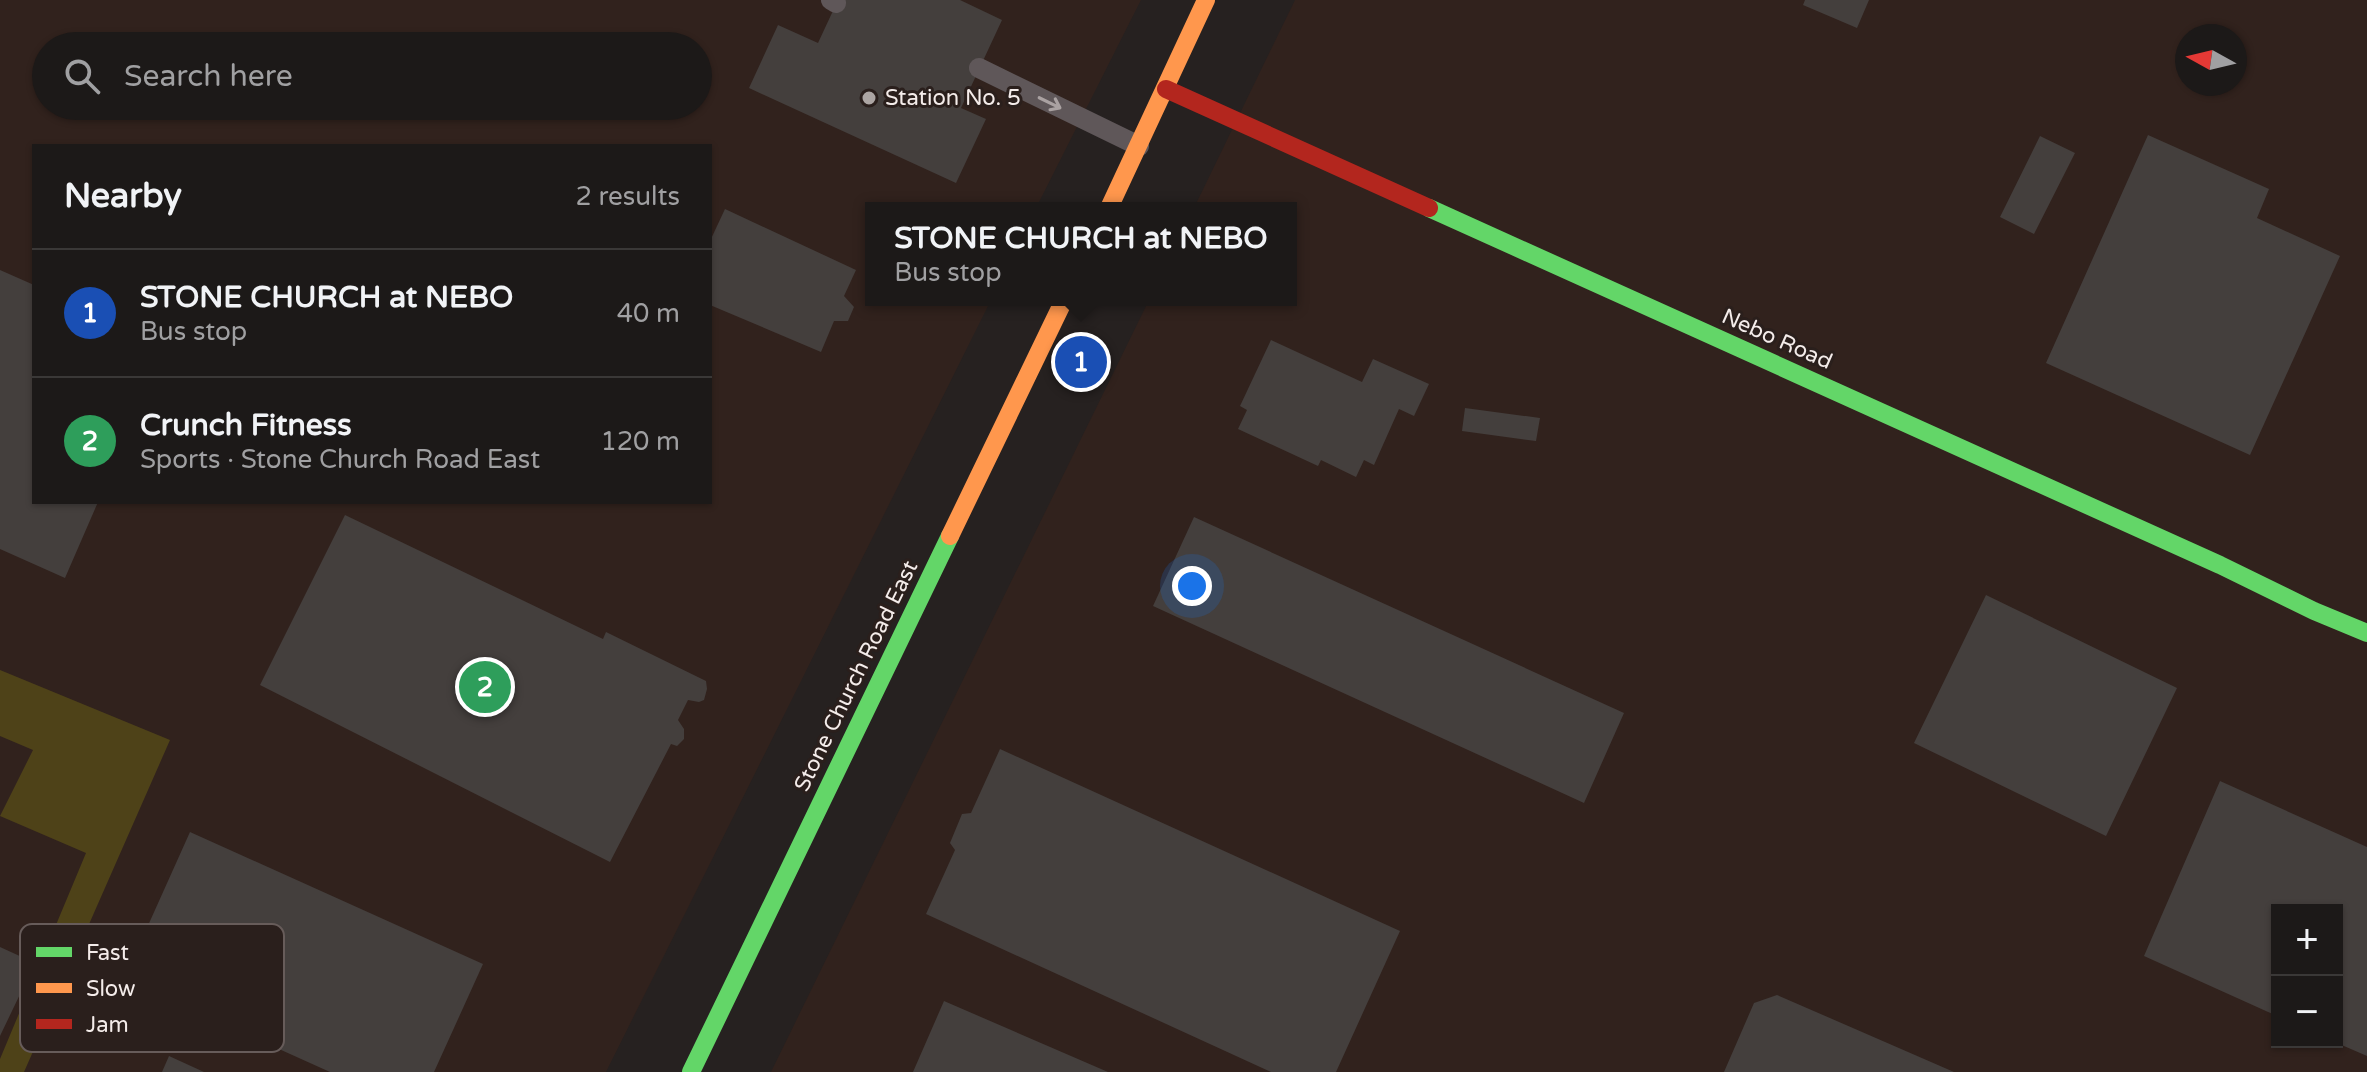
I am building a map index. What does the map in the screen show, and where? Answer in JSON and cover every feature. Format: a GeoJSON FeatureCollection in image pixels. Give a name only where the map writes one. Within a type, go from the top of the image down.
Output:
{"type":"FeatureCollection","features":[{"type":"Feature","properties":{"kind":"street"},"geometry":{"type":"LineString","coordinates":[[1112,202],[1206,0]]}},
{"type":"Feature","properties":{"kind":"street","name":"Nebo Road"},"geometry":{"type":"LineString","coordinates":[[1166,89],[2367,633]]}},
{"type":"Feature","properties":{"kind":"street","name":"Stone Church Road East"},"geometry":{"type":"LineString","coordinates":[[691,1072],[1061,306]]}},
{"type":"Feature","properties":{"kind":"lane"},"geometry":{"type":"LineString","coordinates":[[979,68],[1139,146]]}},
{"type":"Feature","properties":{"kind":"shaded area"},"geometry":{"type":"Polygon","coordinates":[[[0,0],[1141,0],[1039,202],[865,202],[865,306],[988,306],[606,1072],[0,1072],[0,0]]]}},
{"type":"Feature","properties":{"kind":"shaded area"},"geometry":{"type":"Polygon","coordinates":[[[1295,0],[2367,0],[2367,1072],[771,1072],[1146,306],[1297,306],[1297,202],[1197,202],[1295,0]]]}},
{"type":"Feature","properties":{"kind":"shaded area"},"geometry":{"type":"Polygon","coordinates":[[[0,670],[170,740],[89,924],[56,924],[86,853],[0,816],[33,750],[0,736],[0,670]]]}},
{"type":"Feature","properties":{"kind":"shaded area"},"geometry":{"type":"Polygon","coordinates":[[[20,1011],[20,1052],[33,1052],[24,1072],[0,1072],[0,1059],[20,1011]]]}},
{"type":"Feature","properties":{"kind":"building","name":"Station No. 5"},"geometry":{"type":"Polygon","coordinates":[[[838,0],[960,0],[1002,20],[961,108],[986,119],[956,183],[749,88],[778,25],[818,43],[838,0]]]}},
{"type":"Feature","properties":{"kind":"building"},"geometry":{"type":"Polygon","coordinates":[[[1805,0],[1869,0],[1857,28],[1803,5],[1805,0]]]}},
{"type":"Feature","properties":{"kind":"building"},"geometry":{"type":"Polygon","coordinates":[[[2148,135],[2269,189],[2257,218],[2340,256],[2250,455],[2046,363],[2148,135]]]}},
{"type":"Feature","properties":{"kind":"building"},"geometry":{"type":"Polygon","coordinates":[[[2040,136],[2075,153],[2034,234],[2000,217],[2040,136]]]}},
{"type":"Feature","properties":{"kind":"building"},"geometry":{"type":"Polygon","coordinates":[[[725,209],[856,270],[844,296],[854,307],[848,321],[834,321],[821,352],[712,306],[712,237],[725,209]]]}},
{"type":"Feature","properties":{"kind":"building"},"geometry":{"type":"Polygon","coordinates":[[[0,270],[32,284],[32,504],[97,504],[65,578],[0,549],[0,270]]]}},
{"type":"Feature","properties":{"kind":"building"},"geometry":{"type":"Polygon","coordinates":[[[1271,340],[1362,382],[1373,359],[1429,384],[1414,416],[1399,409],[1374,465],[1364,460],[1356,477],[1321,460],[1318,466],[1238,429],[1247,410],[1240,406],[1271,340]]]}},
{"type":"Feature","properties":{"kind":"building"},"geometry":{"type":"Polygon","coordinates":[[[1465,408],[1540,418],[1536,441],[1462,431],[1465,408]]]}},
{"type":"Feature","properties":{"kind":"building"},"geometry":{"type":"Polygon","coordinates":[[[345,515],[603,639],[606,632],[706,681],[704,700],[688,700],[678,720],[684,729],[684,739],[677,746],[671,744],[610,862],[260,685],[345,515]]]}},
{"type":"Feature","properties":{"kind":"building"},"geometry":{"type":"Polygon","coordinates":[[[1194,517],[1624,713],[1584,803],[1153,606],[1194,517]]]}},
{"type":"Feature","properties":{"kind":"building"},"geometry":{"type":"Polygon","coordinates":[[[1986,595],[2177,688],[2106,836],[1914,743],[1986,595]]]}},
{"type":"Feature","properties":{"kind":"building"},"geometry":{"type":"Polygon","coordinates":[[[1000,749],[1400,931],[1336,1072],[1271,1072],[926,914],[955,850],[950,843],[962,814],[971,813],[1000,749]]]}},
{"type":"Feature","properties":{"kind":"building"},"geometry":{"type":"Polygon","coordinates":[[[2220,781],[2367,847],[2367,1056],[2343,1046],[2343,904],[2271,904],[2271,1013],[2144,956],[2220,781]]]}},
{"type":"Feature","properties":{"kind":"building"},"geometry":{"type":"Polygon","coordinates":[[[190,832],[483,964],[434,1072],[330,1072],[284,1051],[284,924],[149,924],[190,832]]]}},
{"type":"Feature","properties":{"kind":"building"},"geometry":{"type":"Polygon","coordinates":[[[0,947],[20,956],[20,994],[0,1036],[0,947]]]}},
{"type":"Feature","properties":{"kind":"building"},"geometry":{"type":"Polygon","coordinates":[[[1777,995],[1954,1072],[1724,1072],[1754,1003],[1777,995]]]}},
{"type":"Feature","properties":{"kind":"building"},"geometry":{"type":"Polygon","coordinates":[[[944,1001],[1108,1072],[913,1072],[944,1001]]]}},
{"type":"Feature","properties":{"kind":"building"},"geometry":{"type":"Polygon","coordinates":[[[169,1056],[204,1072],[162,1072],[169,1056]]]}},
{"type":"Feature","properties":{"kind":"traffic: fast"},"geometry":{"type":"LineString","coordinates":[[1429,208],[2367,633]]}},
{"type":"Feature","properties":{"kind":"traffic: fast"},"geometry":{"type":"LineString","coordinates":[[691,1072],[950,536]]}},
{"type":"Feature","properties":{"kind":"traffic: slow"},"geometry":{"type":"LineString","coordinates":[[1112,202],[1206,0]]}},
{"type":"Feature","properties":{"kind":"traffic: slow"},"geometry":{"type":"LineString","coordinates":[[950,536],[1061,306]]}},
{"type":"Feature","properties":{"kind":"traffic: jam"},"geometry":{"type":"LineString","coordinates":[[1166,89],[1429,208]]}},
{"type":"Feature","properties":{"kind":"place","name":"Station No. 5"},"geometry":{"type":"Point","coordinates":[869,98]}},
{"type":"Feature","properties":{"kind":"place","name":"STONE CHURCH at NEBO"},"geometry":{"type":"Point","coordinates":[1081,362]}},
{"type":"Feature","properties":{"kind":"place","name":"Crunch Fitness"},"geometry":{"type":"Point","coordinates":[485,687]}}]}
